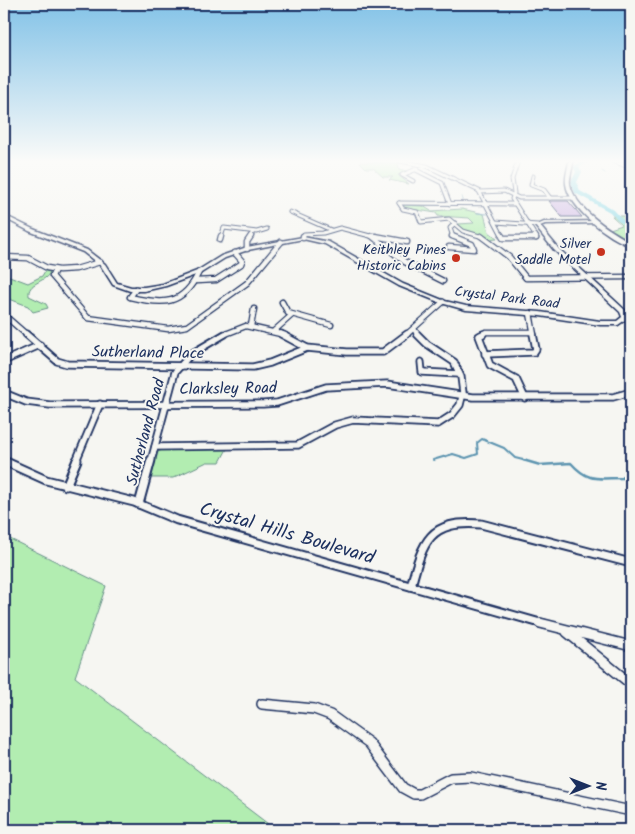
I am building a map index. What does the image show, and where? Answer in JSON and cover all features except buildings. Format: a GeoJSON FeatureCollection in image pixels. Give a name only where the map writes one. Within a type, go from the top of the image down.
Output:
{"type":"FeatureCollection","features":[{"type":"Feature","properties":{"kind":"main road"},"geometry":{"type":"LineString","coordinates":[[577,200],[596,222],[631,244]]}},
{"type":"Feature","properties":{"kind":"street"},"geometry":{"type":"LineString","coordinates":[[448,200],[450,204]]}},
{"type":"Feature","properties":{"kind":"street"},"geometry":{"type":"LineString","coordinates":[[485,200],[504,238],[536,238],[513,200]]}},
{"type":"Feature","properties":{"kind":"street"},"geometry":{"type":"LineString","coordinates":[[515,204],[399,203],[403,208],[417,212],[422,222],[447,218],[463,231],[481,236],[509,256],[526,278],[631,277]]}},
{"type":"Feature","properties":{"kind":"street"},"geometry":{"type":"LineString","coordinates":[[290,212],[331,230]]}},
{"type":"Feature","properties":{"kind":"street","name":"Crystal Park Road"},"geometry":{"type":"LineString","coordinates":[[4,216],[30,230],[85,251],[100,262],[115,284],[136,289],[164,285],[200,272],[218,259],[247,249],[303,238],[326,243],[392,281],[443,302],[480,310],[530,313],[600,323],[622,322],[626,316],[623,311],[535,231],[536,224]]}},
{"type":"Feature","properties":{"kind":"street"},"geometry":{"type":"LineString","coordinates":[[496,222],[536,224],[596,222]]}},
{"type":"Feature","properties":{"kind":"street"},"geometry":{"type":"LineString","coordinates":[[449,248],[474,249],[472,244],[453,238],[450,228],[455,224]]}},
{"type":"Feature","properties":{"kind":"street"},"geometry":{"type":"LineString","coordinates":[[220,240],[222,230],[228,227],[253,232],[267,229]]}},
{"type":"Feature","properties":{"kind":"street"},"geometry":{"type":"LineString","coordinates":[[303,238],[304,234],[346,229],[407,242]]}},
{"type":"Feature","properties":{"kind":"street"},"geometry":{"type":"LineString","coordinates":[[247,249],[247,242],[253,232]]}},
{"type":"Feature","properties":{"kind":"street"},"geometry":{"type":"LineString","coordinates":[[372,236],[405,262],[443,281]]}},
{"type":"Feature","properties":{"kind":"street"},"geometry":{"type":"LineString","coordinates":[[55,270],[52,276],[88,318],[175,329],[193,323],[248,283],[281,242]]}},
{"type":"Feature","properties":{"kind":"street"},"geometry":{"type":"LineString","coordinates":[[196,281],[216,280],[241,264],[242,261],[234,253]]}},
{"type":"Feature","properties":{"kind":"street"},"geometry":{"type":"LineString","coordinates":[[4,257],[28,258],[44,267],[55,270],[76,269],[100,262]]}},
{"type":"Feature","properties":{"kind":"street"},"geometry":{"type":"LineString","coordinates":[[136,289],[130,297],[172,302],[190,291],[200,272]]}},
{"type":"Feature","properties":{"kind":"street"},"geometry":{"type":"LineString","coordinates":[[282,302],[287,312],[292,315],[331,325]]}},
{"type":"Feature","properties":{"kind":"street"},"geometry":{"type":"LineString","coordinates":[[254,309],[250,326],[294,339],[307,348],[347,352],[379,352],[386,350],[414,329],[443,302]]}},
{"type":"Feature","properties":{"kind":"street"},"geometry":{"type":"LineString","coordinates":[[485,354],[534,352],[536,349],[530,313]]}},
{"type":"Feature","properties":{"kind":"street","name":"Sutherland Place"},"geometry":{"type":"LineString","coordinates":[[4,315],[57,361],[67,364],[258,366],[307,348]]}},
{"type":"Feature","properties":{"kind":"street"},"geometry":{"type":"LineString","coordinates":[[274,332],[292,315]]}},
{"type":"Feature","properties":{"kind":"street","name":"Sutherland Road"},"geometry":{"type":"LineString","coordinates":[[139,504],[175,372],[198,349],[234,329],[250,326]]}},
{"type":"Feature","properties":{"kind":"street"},"geometry":{"type":"LineString","coordinates":[[155,447],[298,445],[335,425],[353,420],[434,425],[442,423],[458,409],[464,396],[460,374],[453,361],[426,346],[414,329]]}},
{"type":"Feature","properties":{"kind":"street"},"geometry":{"type":"LineString","coordinates":[[525,398],[516,378],[490,365],[479,336],[481,332],[532,332]]}},
{"type":"Feature","properties":{"kind":"street"},"geometry":{"type":"LineString","coordinates":[[4,361],[40,345]]}},
{"type":"Feature","properties":{"kind":"street"},"geometry":{"type":"LineString","coordinates":[[421,362],[422,372],[460,374]]}},
{"type":"Feature","properties":{"kind":"street","name":"Clarksley Road"},"geometry":{"type":"LineString","coordinates":[[4,393],[16,399],[40,404],[263,404],[277,403],[326,387],[387,384],[464,396],[525,398],[613,397],[631,392]]}},
{"type":"Feature","properties":{"kind":"street"},"geometry":{"type":"LineString","coordinates":[[66,486],[100,404]]}},
{"type":"Feature","properties":{"kind":"street","name":"Crystal Hills Boulevard"},"geometry":{"type":"LineString","coordinates":[[4,461],[46,480],[139,504],[177,520],[564,630],[631,646]]}},
{"type":"Feature","properties":{"kind":"street"},"geometry":{"type":"LineString","coordinates":[[411,586],[419,556],[426,540],[442,527],[460,523],[481,524],[631,563]]}},
{"type":"Feature","properties":{"kind":"street","name":"Crystal Hills Boulevard"},"geometry":{"type":"LineString","coordinates":[[564,630],[631,684]]}},
{"type":"Feature","properties":{"kind":"street"},"geometry":{"type":"LineString","coordinates":[[262,704],[314,709],[330,715],[369,743],[403,788],[414,794],[420,794],[451,778],[471,777],[631,810]]}},
{"type":"Feature","properties":{"kind":"green space"},"geometry":{"type":"Polygon","coordinates":[[[402,205],[423,206],[431,211],[462,209],[484,214],[489,232],[497,238],[476,236],[461,228],[458,224],[474,223],[469,218],[438,216],[436,213],[405,208],[402,205]]]}},
{"type":"Feature","properties":{"kind":"green space"},"geometry":{"type":"Polygon","coordinates":[[[612,216],[631,216],[631,241],[610,229],[622,225],[612,216]]]}},
{"type":"Feature","properties":{"kind":"green space"},"geometry":{"type":"Polygon","coordinates":[[[45,271],[50,272],[48,276],[33,285],[29,291],[29,296],[46,304],[48,308],[33,312],[28,306],[4,297],[4,274],[28,283],[42,276],[45,271]]]}},
{"type":"Feature","properties":{"kind":"green space"},"geometry":{"type":"Polygon","coordinates":[[[227,449],[220,462],[207,462],[173,478],[151,478],[158,452],[162,450],[227,449]]]}},
{"type":"Feature","properties":{"kind":"green space"},"geometry":{"type":"Polygon","coordinates":[[[4,536],[106,586],[75,677],[276,830],[4,830],[4,536]]]}},
{"type":"Feature","properties":{"kind":"waterway"},"geometry":{"type":"LineString","coordinates":[[592,200],[612,211],[620,220],[631,226]]}},
{"type":"Feature","properties":{"kind":"waterway"},"geometry":{"type":"LineString","coordinates":[[402,205],[442,205]]}},
{"type":"Feature","properties":{"kind":"waterway"},"geometry":{"type":"LineString","coordinates":[[477,213],[487,214]]}},
{"type":"Feature","properties":{"kind":"waterway"},"geometry":{"type":"LineString","coordinates":[[433,460],[453,454],[466,458],[478,454],[477,443],[482,439],[504,448],[515,458],[523,460]]}},
{"type":"Feature","properties":{"kind":"waterway"},"geometry":{"type":"LineString","coordinates":[[523,460],[527,461]]}},
{"type":"Feature","properties":{"kind":"waterway"},"geometry":{"type":"LineString","coordinates":[[523,460],[540,465],[571,463],[583,474],[600,479],[623,478],[627,466],[631,466]]}},
{"type":"Feature","properties":{"kind":"place","name":"Silver Saddle Motel"},"geometry":{"type":"Point","coordinates":[601,252]}},
{"type":"Feature","properties":{"kind":"place","name":"Keithley Pines Historic Cabins"},"geometry":{"type":"Point","coordinates":[456,258]}}]}
